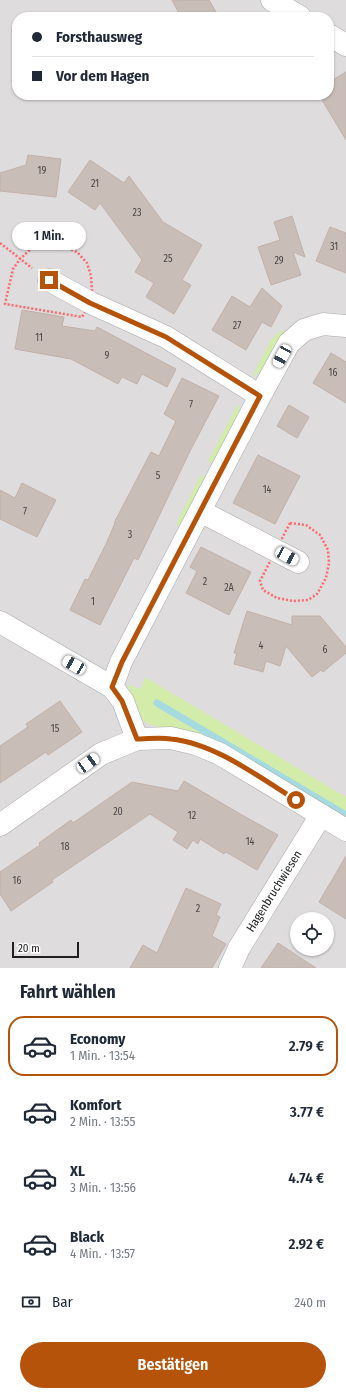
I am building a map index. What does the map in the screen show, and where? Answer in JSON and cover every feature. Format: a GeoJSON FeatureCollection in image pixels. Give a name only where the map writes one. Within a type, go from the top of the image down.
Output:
{"type":"FeatureCollection","features":[{"type":"Feature","properties":{"kind":"street"},"geometry":{"type":"LineString","coordinates":[[272,0],[292,12]]}},
{"type":"Feature","properties":{"kind":"street"},"geometry":{"type":"LineString","coordinates":[[334,38],[346,45]]}},
{"type":"Feature","properties":{"kind":"street"},"geometry":{"type":"LineString","coordinates":[[49,280],[90,303],[166,337],[260,396]]}},
{"type":"Feature","properties":{"kind":"street"},"geometry":{"type":"LineString","coordinates":[[112,687],[122,662],[289,343],[304,330],[323,324],[346,326]]}},
{"type":"Feature","properties":{"kind":"street"},"geometry":{"type":"LineString","coordinates":[[200,511],[298,562]]}},
{"type":"Feature","properties":{"kind":"street"},"geometry":{"type":"LineString","coordinates":[[0,622],[112,687],[122,701],[137,739]]}},
{"type":"Feature","properties":{"kind":"street"},"geometry":{"type":"LineString","coordinates":[[0,825],[101,754],[137,739],[171,738],[196,744],[220,754],[346,830]]}},
{"type":"Feature","properties":{"kind":"street","name":"Hagenbruchwiesen"},"geometry":{"type":"LineString","coordinates":[[230,968],[239,948],[321,815]]}},
{"type":"Feature","properties":{"kind":"path"},"geometry":{"type":"LineString","coordinates":[[0,243],[49,280]]}},
{"type":"Feature","properties":{"kind":"shaded area"},"geometry":{"type":"Polygon","coordinates":[[[0,0],[346,0],[346,968],[0,968],[0,0]]]}},
{"type":"Feature","properties":{"kind":"green space"},"geometry":{"type":"Polygon","coordinates":[[[281,330],[285,334],[277,341],[261,371],[252,377],[271,340],[281,330]]]}},
{"type":"Feature","properties":{"kind":"green space"},"geometry":{"type":"Polygon","coordinates":[[[238,404],[240,411],[213,464],[208,461],[238,404]]]}},
{"type":"Feature","properties":{"kind":"green space"},"geometry":{"type":"Polygon","coordinates":[[[201,475],[206,477],[181,526],[176,524],[201,475]]]}},
{"type":"Feature","properties":{"kind":"green space"},"geometry":{"type":"Polygon","coordinates":[[[145,677],[346,797],[346,821],[171,728],[155,726],[146,722],[137,710],[128,685],[141,689],[145,677]]]}},
{"type":"Feature","properties":{"kind":"building"},"geometry":{"type":"Polygon","coordinates":[[[172,0],[209,0],[216,12],[178,12],[172,0]]]}},
{"type":"Feature","properties":{"kind":"building"},"geometry":{"type":"Polygon","coordinates":[[[346,72],[346,140],[322,100],[334,100],[334,79],[346,72]]]}},
{"type":"Feature","properties":{"kind":"building"},"geometry":{"type":"Polygon","coordinates":[[[28,155],[61,159],[56,197],[0,191],[0,173],[26,165],[28,155]]]}},
{"type":"Feature","properties":{"kind":"building"},"geometry":{"type":"Polygon","coordinates":[[[90,160],[124,183],[129,176],[163,222],[202,245],[182,280],[191,285],[174,314],[146,297],[154,283],[135,272],[142,260],[100,203],[95,210],[68,192],[90,160]]]}},
{"type":"Feature","properties":{"kind":"building"},"geometry":{"type":"Polygon","coordinates":[[[292,216],[305,257],[293,252],[301,275],[271,285],[258,247],[280,240],[274,222],[292,216]]]}},
{"type":"Feature","properties":{"kind":"building"},"geometry":{"type":"Polygon","coordinates":[[[330,227],[346,233],[346,273],[316,261],[330,227]]]}},
{"type":"Feature","properties":{"kind":"building"},"geometry":{"type":"Polygon","coordinates":[[[262,288],[282,306],[271,327],[262,322],[246,350],[212,330],[232,296],[250,307],[262,288]]]}},
{"type":"Feature","properties":{"kind":"building"},"geometry":{"type":"Polygon","coordinates":[[[22,310],[64,317],[62,326],[95,331],[97,327],[176,369],[167,387],[142,374],[137,384],[122,377],[118,384],[71,359],[15,349],[22,310]]]}},
{"type":"Feature","properties":{"kind":"building"},"geometry":{"type":"Polygon","coordinates":[[[331,353],[346,362],[346,403],[313,383],[331,353]]]}},
{"type":"Feature","properties":{"kind":"building"},"geometry":{"type":"Polygon","coordinates":[[[182,378],[219,396],[190,451],[138,560],[134,558],[100,625],[70,610],[85,579],[88,580],[106,544],[114,523],[151,452],[159,456],[176,421],[164,414],[182,378]]]}},
{"type":"Feature","properties":{"kind":"building"},"geometry":{"type":"Polygon","coordinates":[[[289,405],[309,417],[297,438],[277,426],[289,405]]]}},
{"type":"Feature","properties":{"kind":"building"},"geometry":{"type":"Polygon","coordinates":[[[258,455],[300,476],[275,524],[233,503],[258,455]]]}},
{"type":"Feature","properties":{"kind":"building"},"geometry":{"type":"Polygon","coordinates":[[[22,483],[56,500],[37,537],[0,519],[0,490],[15,498],[22,483]]]}},
{"type":"Feature","properties":{"kind":"building"},"geometry":{"type":"Polygon","coordinates":[[[201,547],[251,572],[229,615],[186,593],[197,571],[190,567],[201,547]]]}},
{"type":"Feature","properties":{"kind":"building"},"geometry":{"type":"Polygon","coordinates":[[[247,611],[292,625],[292,616],[320,616],[346,647],[346,653],[323,672],[321,670],[312,677],[286,646],[280,666],[266,661],[263,672],[234,664],[237,653],[234,653],[247,611]]]}},
{"type":"Feature","properties":{"kind":"building"},"geometry":{"type":"Polygon","coordinates":[[[60,701],[82,732],[48,755],[46,752],[0,783],[0,746],[28,727],[26,724],[60,701]]]}},
{"type":"Feature","properties":{"kind":"building"},"geometry":{"type":"Polygon","coordinates":[[[184,781],[278,835],[257,870],[226,852],[224,854],[200,839],[198,844],[193,840],[187,849],[173,840],[178,832],[150,814],[52,880],[53,882],[11,911],[0,894],[0,872],[40,845],[39,843],[71,820],[73,823],[132,782],[178,791],[184,781]]]}},
{"type":"Feature","properties":{"kind":"building"},"geometry":{"type":"Polygon","coordinates":[[[346,856],[346,919],[319,902],[346,856]]]}},
{"type":"Feature","properties":{"kind":"building"},"geometry":{"type":"Polygon","coordinates":[[[186,888],[221,904],[216,915],[220,917],[212,936],[226,944],[212,968],[130,968],[143,945],[157,953],[186,888]]]}},
{"type":"Feature","properties":{"kind":"building"},"geometry":{"type":"Polygon","coordinates":[[[278,943],[290,951],[290,956],[298,956],[316,968],[261,968],[278,943]]]}},
{"type":"Feature","properties":{"kind":"waterway"},"geometry":{"type":"LineString","coordinates":[[157,703],[346,815]]}},
{"type":"Feature","properties":{"kind":"route"},"geometry":{"type":"LineString","coordinates":[[49,280],[90,303],[166,337],[260,396],[122,662],[112,687],[122,701],[137,739],[171,738],[196,744],[220,754],[296,800]]}}]}
